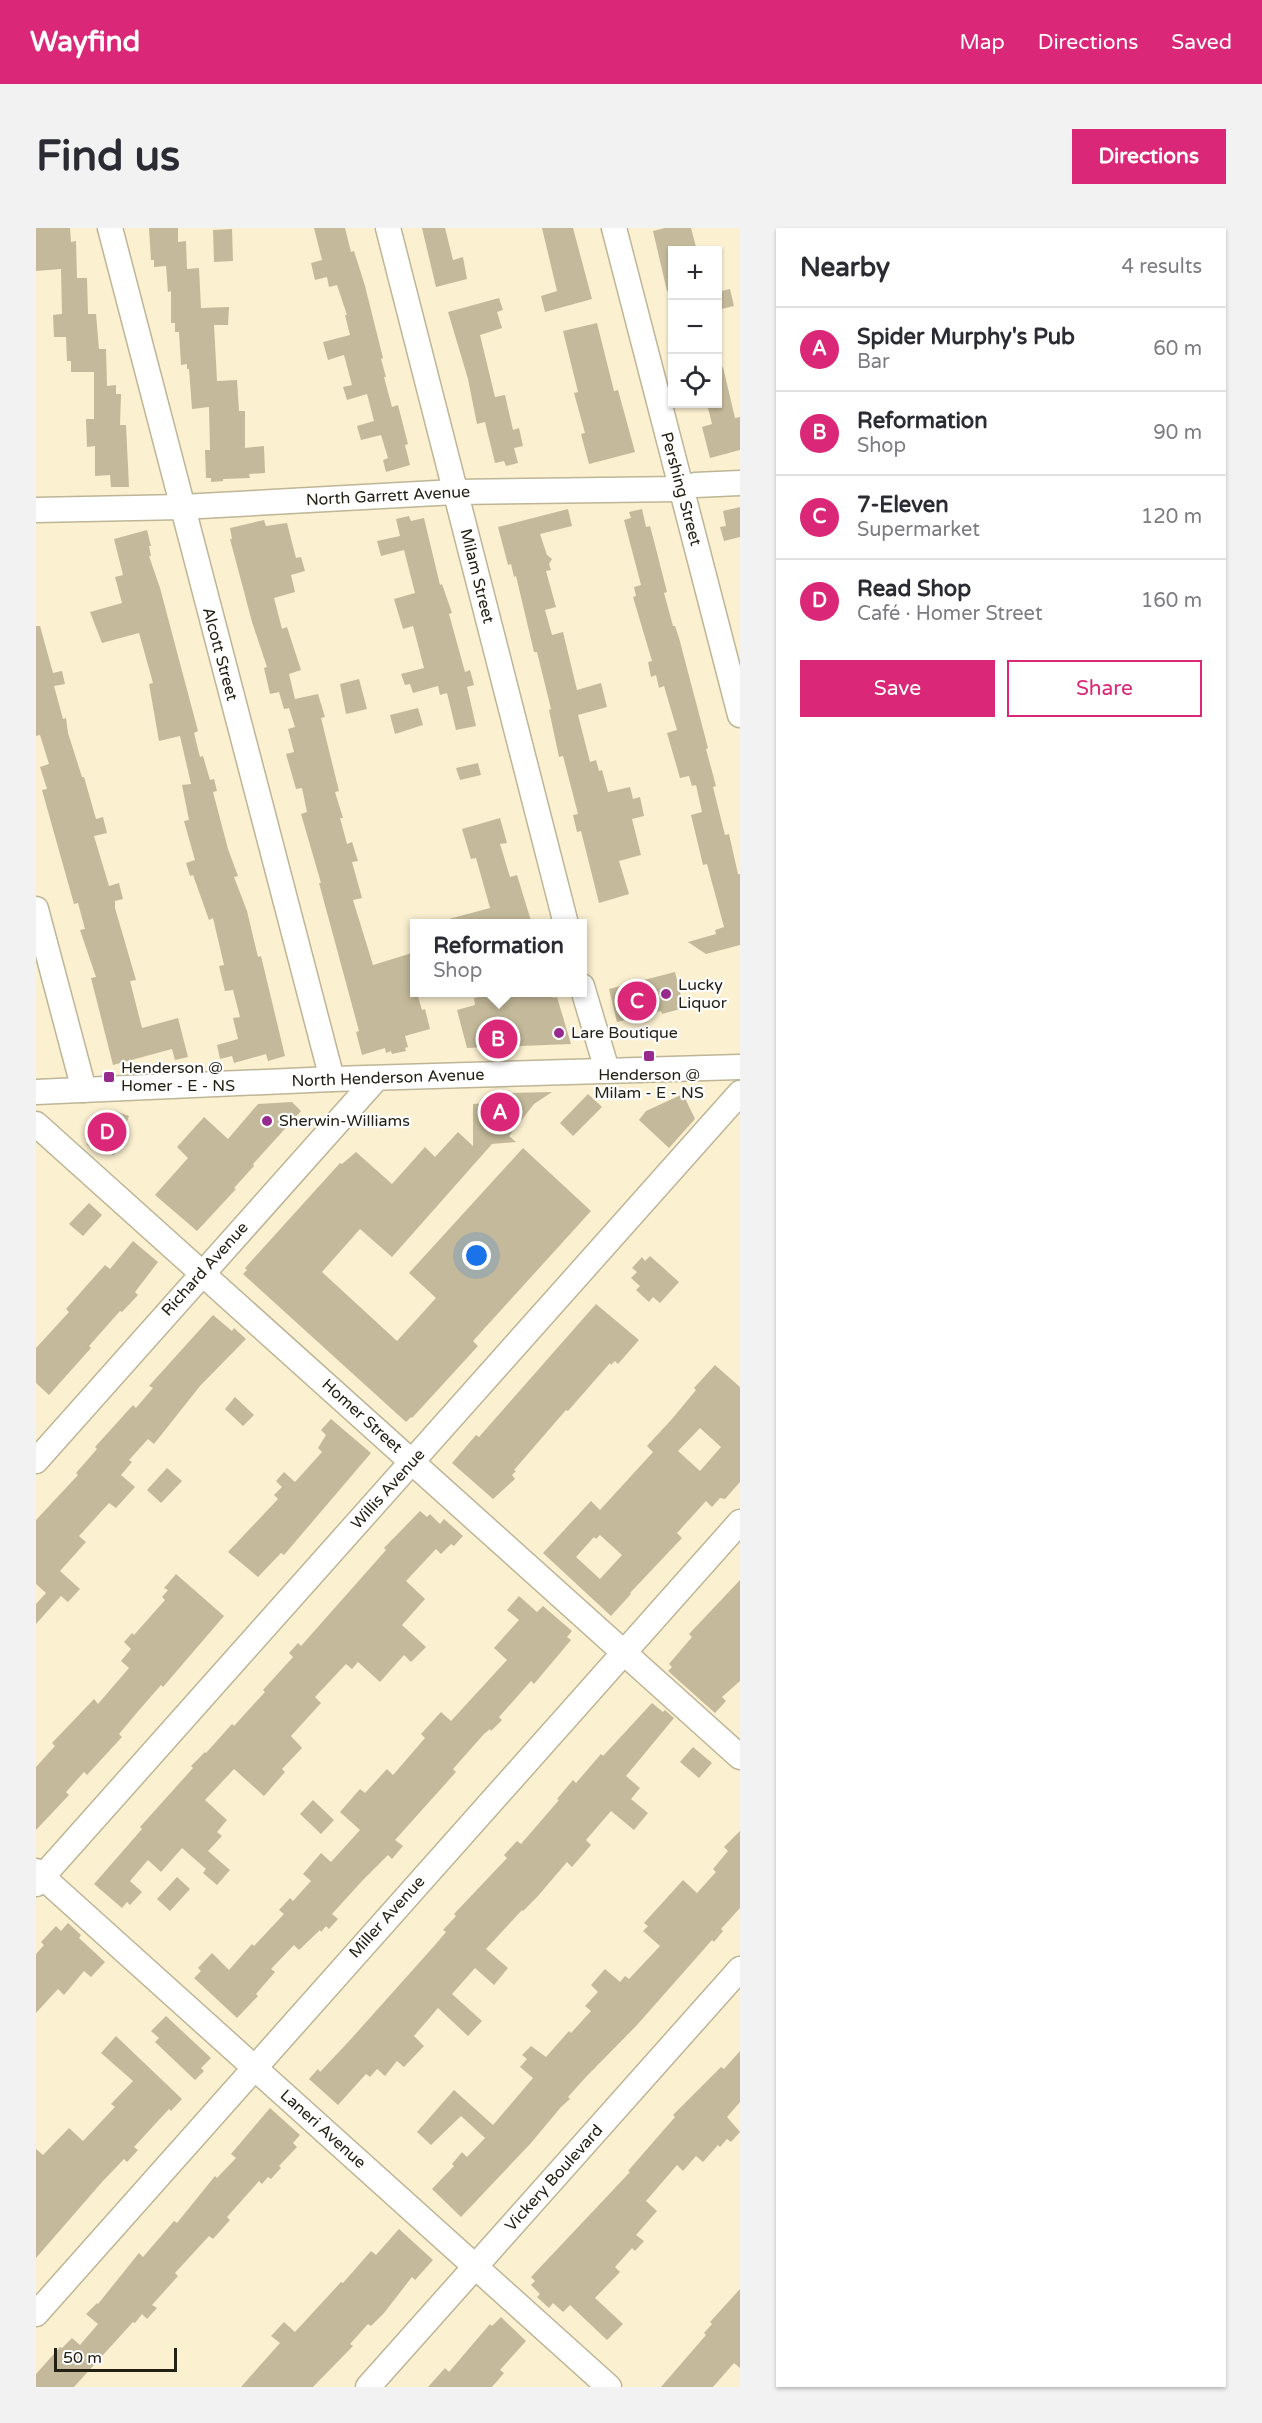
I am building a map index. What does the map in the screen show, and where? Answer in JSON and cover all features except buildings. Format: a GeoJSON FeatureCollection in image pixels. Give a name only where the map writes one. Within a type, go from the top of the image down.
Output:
{"type":"FeatureCollection","features":[{"type":"Feature","properties":{"kind":"street","name":"Alcott Street"},"geometry":{"type":"LineString","coordinates":[[110,228],[332,1079]]}},
{"type":"Feature","properties":{"kind":"street","name":"Milam Street"},"geometry":{"type":"LineString","coordinates":[[388,228],[565,919]]}},
{"type":"Feature","properties":{"kind":"street","name":"Pershing Street"},"geometry":{"type":"LineString","coordinates":[[614,228],[740,715]]}},
{"type":"Feature","properties":{"kind":"street","name":"North Garrett Avenue"},"geometry":{"type":"LineString","coordinates":[[36,510],[182,507],[455,492],[680,489],[695,485],[740,483]]}},
{"type":"Feature","properties":{"kind":"street"},"geometry":{"type":"LineString","coordinates":[[36,909],[84,1090]]}},
{"type":"Feature","properties":{"kind":"street"},"geometry":{"type":"LineString","coordinates":[[585,997],[607,1070]]}},
{"type":"Feature","properties":{"kind":"street","name":"North Henderson Avenue"},"geometry":{"type":"LineString","coordinates":[[36,1092],[332,1079],[740,1067]]}},
{"type":"Feature","properties":{"kind":"street","name":"Richard Avenue"},"geometry":{"type":"LineString","coordinates":[[36,1461],[376,1079]]}},
{"type":"Feature","properties":{"kind":"street","name":"Willis Avenue"},"geometry":{"type":"LineString","coordinates":[[38,1877],[413,1461],[740,1093]]}},
{"type":"Feature","properties":{"kind":"street","name":"Homer Street"},"geometry":{"type":"LineString","coordinates":[[36,1124],[740,1757]]}},
{"type":"Feature","properties":{"kind":"street","name":"Miller Avenue"},"geometry":{"type":"LineString","coordinates":[[36,2314],[740,1522]]}},
{"type":"Feature","properties":{"kind":"street","name":"Laneri Avenue"},"geometry":{"type":"LineString","coordinates":[[38,1877],[609,2387]]}},
{"type":"Feature","properties":{"kind":"street","name":"Vickery Boulevard"},"geometry":{"type":"LineString","coordinates":[[368,2387],[740,1969]]}},
{"type":"Feature","properties":{"kind":"place","name":"Lucky Liquor"},"geometry":{"type":"Point","coordinates":[666,994]}},
{"type":"Feature","properties":{"kind":"place","name":"7-Eleven"},"geometry":{"type":"Point","coordinates":[637,1001]}},
{"type":"Feature","properties":{"kind":"place","name":"Lare Boutique"},"geometry":{"type":"Point","coordinates":[559,1033]}},
{"type":"Feature","properties":{"kind":"place","name":"Reformation"},"geometry":{"type":"Point","coordinates":[498,1039]}},
{"type":"Feature","properties":{"kind":"place","name":"Henderson @ Milam - E - NS"},"geometry":{"type":"Point","coordinates":[649,1056]}},
{"type":"Feature","properties":{"kind":"place","name":"Henderson @ Homer - E - NS"},"geometry":{"type":"Point","coordinates":[109,1077]}},
{"type":"Feature","properties":{"kind":"place","name":"Spider Murphy's Pub"},"geometry":{"type":"Point","coordinates":[500,1112]}},
{"type":"Feature","properties":{"kind":"place","name":"Sherwin-Williams"},"geometry":{"type":"Point","coordinates":[267,1121]}},
{"type":"Feature","properties":{"kind":"place","name":"Read Shop"},"geometry":{"type":"Point","coordinates":[107,1132]}}]}
